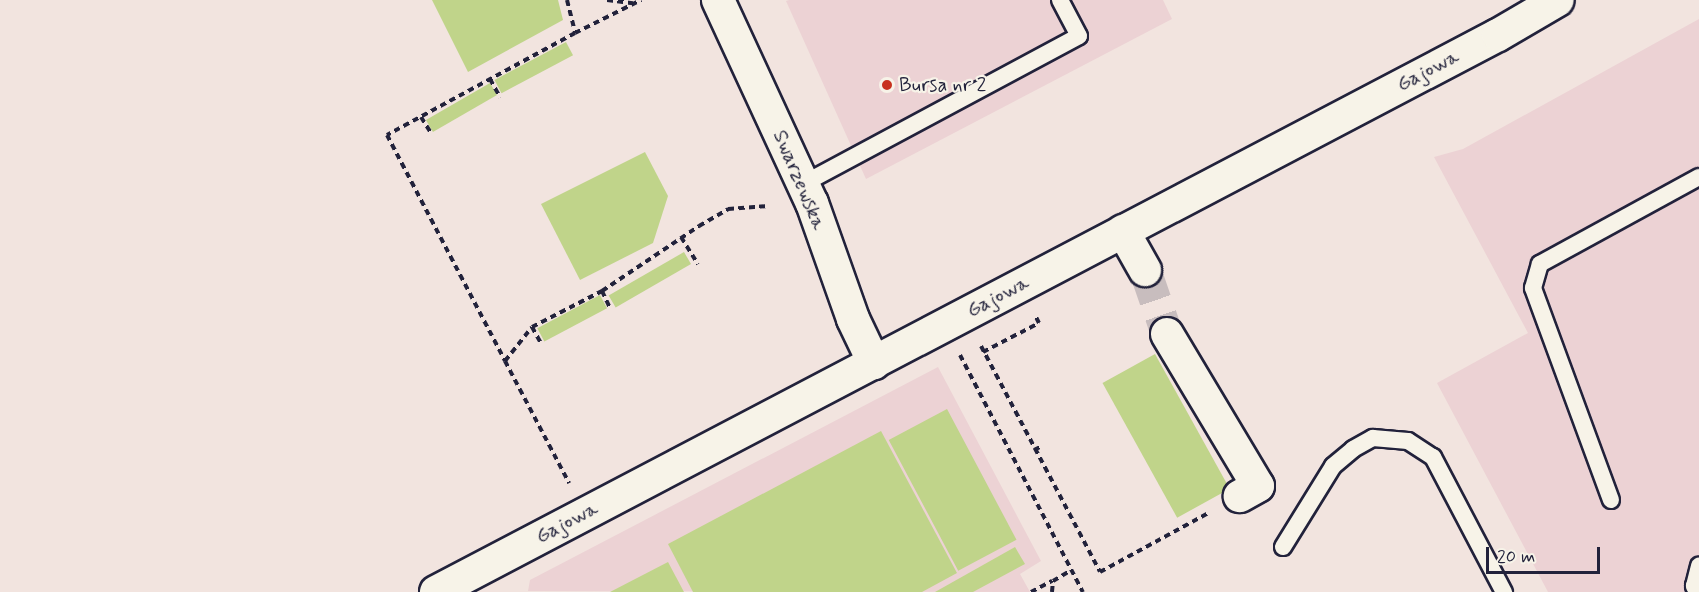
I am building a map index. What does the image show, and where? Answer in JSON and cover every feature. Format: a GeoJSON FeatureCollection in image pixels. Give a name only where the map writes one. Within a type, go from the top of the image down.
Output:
{"type":"FeatureCollection","features":[{"type":"Feature","properties":{"kind":"street","name":"Swarzewska"},"geometry":{"type":"LineString","coordinates":[[718,0],[803,184],[853,319],[874,363]]}},
{"type":"Feature","properties":{"kind":"street","name":"Gajowa"},"geometry":{"type":"LineString","coordinates":[[436,592],[1498,35],[1558,0]]}},
{"type":"Feature","properties":{"kind":"street"},"geometry":{"type":"LineString","coordinates":[[1123,231],[1145,270]]}},
{"type":"Feature","properties":{"kind":"street"},"geometry":{"type":"LineString","coordinates":[[1167,334],[1258,486],[1240,496]]}},
{"type":"Feature","properties":{"kind":"lane"},"geometry":{"type":"LineString","coordinates":[[803,184],[1079,36],[1060,0]]}},
{"type":"Feature","properties":{"kind":"lane"},"geometry":{"type":"LineString","coordinates":[[1611,500],[1533,288],[1540,264],[1699,177]]}},
{"type":"Feature","properties":{"kind":"lane"},"geometry":{"type":"LineString","coordinates":[[1283,547],[1333,466],[1353,449],[1373,438],[1408,441],[1433,457],[1504,592]]}},
{"type":"Feature","properties":{"kind":"lane"},"geometry":{"type":"LineString","coordinates":[[1696,592],[1694,586],[1699,566]]}},
{"type":"Feature","properties":{"kind":"path"},"geometry":{"type":"LineString","coordinates":[[567,0],[575,33]]}},
{"type":"Feature","properties":{"kind":"path"},"geometry":{"type":"LineString","coordinates":[[607,0],[634,4]]}},
{"type":"Feature","properties":{"kind":"path"},"geometry":{"type":"LineString","coordinates":[[573,489],[387,135],[575,33],[641,0]]}},
{"type":"Feature","properties":{"kind":"path"},"geometry":{"type":"LineString","coordinates":[[490,79],[500,97]]}},
{"type":"Feature","properties":{"kind":"path"},"geometry":{"type":"LineString","coordinates":[[421,117],[431,133]]}},
{"type":"Feature","properties":{"kind":"path"},"geometry":{"type":"LineString","coordinates":[[505,361],[532,327],[602,291],[681,237],[728,209],[768,206]]}},
{"type":"Feature","properties":{"kind":"path"},"geometry":{"type":"LineString","coordinates":[[681,237],[698,264]]}},
{"type":"Feature","properties":{"kind":"path"},"geometry":{"type":"LineString","coordinates":[[602,291],[610,308]]}},
{"type":"Feature","properties":{"kind":"path"},"geometry":{"type":"LineString","coordinates":[[983,352],[1039,322],[1030,308]]}},
{"type":"Feature","properties":{"kind":"path"},"geometry":{"type":"LineString","coordinates":[[532,327],[541,343]]}},
{"type":"Feature","properties":{"kind":"path"},"geometry":{"type":"LineString","coordinates":[[977,336],[1034,450],[1100,572],[1240,496]]}},
{"type":"Feature","properties":{"kind":"path"},"geometry":{"type":"LineString","coordinates":[[956,349],[1083,592]]}},
{"type":"Feature","properties":{"kind":"path"},"geometry":{"type":"LineString","coordinates":[[1034,450],[1042,446]]}},
{"type":"Feature","properties":{"kind":"path"},"geometry":{"type":"LineString","coordinates":[[1031,592],[1071,570]]}},
{"type":"Feature","properties":{"kind":"path"},"geometry":{"type":"LineString","coordinates":[[1052,592],[1053,581]]}},
{"type":"Feature","properties":{"kind":"shaded area"},"geometry":{"type":"Polygon","coordinates":[[[1163,0],[1172,19],[866,179],[786,1],[1163,0]]]}},
{"type":"Feature","properties":{"kind":"shaded area"},"geometry":{"type":"Polygon","coordinates":[[[1699,19],[1699,592],[1548,592],[1437,383],[1528,333],[1434,157],[1463,149],[1699,19]]]}},
{"type":"Feature","properties":{"kind":"shaded area"},"geometry":{"type":"Polygon","coordinates":[[[938,367],[1041,561],[1020,574],[1030,592],[528,591],[530,580],[938,367]]]}},
{"type":"Feature","properties":{"kind":"green space"},"geometry":{"type":"Polygon","coordinates":[[[432,0],[558,0],[563,20],[468,72],[432,0]]]}},
{"type":"Feature","properties":{"kind":"green space"},"geometry":{"type":"Polygon","coordinates":[[[566,42],[573,55],[502,93],[494,80],[566,42]]]}},
{"type":"Feature","properties":{"kind":"green space"},"geometry":{"type":"Polygon","coordinates":[[[490,83],[497,95],[433,132],[426,120],[490,83]]]}},
{"type":"Feature","properties":{"kind":"green space"},"geometry":{"type":"Polygon","coordinates":[[[645,152],[668,196],[653,243],[580,280],[541,204],[645,152]]]}},
{"type":"Feature","properties":{"kind":"green space"},"geometry":{"type":"Polygon","coordinates":[[[684,252],[691,264],[616,308],[609,296],[684,252]]]}},
{"type":"Feature","properties":{"kind":"green space"},"geometry":{"type":"Polygon","coordinates":[[[600,295],[607,308],[544,342],[537,328],[600,295]]]}},
{"type":"Feature","properties":{"kind":"green space"},"geometry":{"type":"Polygon","coordinates":[[[1155,354],[1230,489],[1177,518],[1103,383],[1155,354]]]}},
{"type":"Feature","properties":{"kind":"green space"},"geometry":{"type":"Polygon","coordinates":[[[947,409],[1016,540],[958,571],[889,440],[947,409]]]}},
{"type":"Feature","properties":{"kind":"green space"},"geometry":{"type":"Polygon","coordinates":[[[881,431],[957,573],[922,592],[693,592],[668,544],[881,431]]]}},
{"type":"Feature","properties":{"kind":"green space"},"geometry":{"type":"Polygon","coordinates":[[[1015,547],[1025,564],[973,592],[935,592],[1015,547]]]}},
{"type":"Feature","properties":{"kind":"green space"},"geometry":{"type":"Polygon","coordinates":[[[668,562],[684,592],[610,592],[668,562]]]}},
{"type":"Feature","properties":{"kind":"tunnel"},"geometry":{"type":"LineString","coordinates":[[1145,270],[1167,334]]}},
{"type":"Feature","properties":{"kind":"place","name":"Bursa nr 2"},"geometry":{"type":"Point","coordinates":[887,85]}}]}
